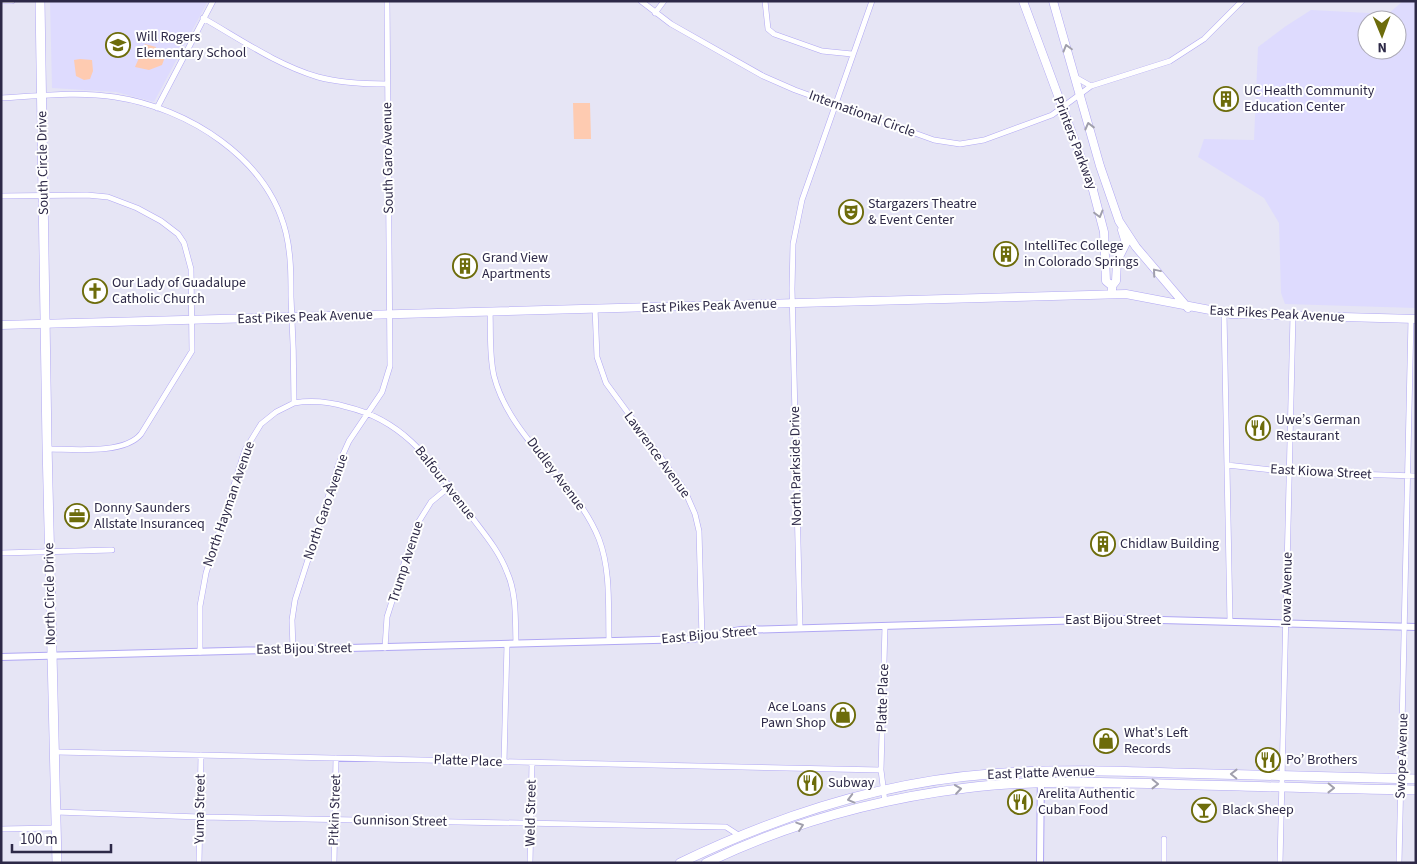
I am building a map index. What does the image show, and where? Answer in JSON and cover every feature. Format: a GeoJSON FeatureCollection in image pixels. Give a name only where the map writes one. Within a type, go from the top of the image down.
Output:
{"type":"FeatureCollection","features":[{"type":"Feature","properties":{"kind":"main road","name":"South Circle Drive"},"geometry":{"type":"LineString","coordinates":[[40,1],[45,324]]}},
{"type":"Feature","properties":{"kind":"main road","name":"Printers Parkway"},"geometry":{"type":"LineString","coordinates":[[1022,1],[1094,196],[1104,232],[1106,281],[1112,291]]}},
{"type":"Feature","properties":{"kind":"main road","name":"Printers Parkway"},"geometry":{"type":"LineString","coordinates":[[1053,1],[1100,166],[1126,243],[1117,261],[1116,281],[1112,291]]}},
{"type":"Feature","properties":{"kind":"main road","name":"Printers Parkway"},"geometry":{"type":"LineString","coordinates":[[1119,221],[1136,247],[1188,308]]}},
{"type":"Feature","properties":{"kind":"main road","name":"East Pikes Peak Avenue"},"geometry":{"type":"LineString","coordinates":[[1,325],[792,303],[1112,291],[1188,308],[1224,313],[1413,319]]}},
{"type":"Feature","properties":{"kind":"main road","name":"North Circle Drive"},"geometry":{"type":"LineString","coordinates":[[45,324],[57,863]]}},
{"type":"Feature","properties":{"kind":"main road","name":"East Platte Avenue"},"geometry":{"type":"LineString","coordinates":[[680,863],[740,836],[796,815],[883,791],[958,778],[1041,771],[1416,779]]}},
{"type":"Feature","properties":{"kind":"main road","name":"East Platte Avenue"},"geometry":{"type":"LineString","coordinates":[[706,863],[766,838],[842,813],[885,802],[967,788],[1041,783],[1416,790]]}},
{"type":"Feature","properties":{"kind":"main road"},"geometry":{"type":"LineString","coordinates":[[766,838],[768,830],[783,825],[796,815]]}},
{"type":"Feature","properties":{"kind":"main road"},"geometry":{"type":"LineString","coordinates":[[718,857],[722,850],[733,846],[740,836]]}},
{"type":"Feature","properties":{"kind":"street"},"geometry":{"type":"LineString","coordinates":[[1,1],[12,1]]}},
{"type":"Feature","properties":{"kind":"street"},"geometry":{"type":"LineString","coordinates":[[158,108],[213,1]]}},
{"type":"Feature","properties":{"kind":"street","name":"South Garo Avenue"},"geometry":{"type":"LineString","coordinates":[[386,1],[391,314]]}},
{"type":"Feature","properties":{"kind":"street","name":"International Circle"},"geometry":{"type":"LineString","coordinates":[[641,1],[655,14],[756,72],[795,90],[950,144],[984,140],[1052,116],[1091,86],[1153,68],[1182,54],[1204,39],[1242,1]]}},
{"type":"Feature","properties":{"kind":"street"},"geometry":{"type":"LineString","coordinates":[[655,14],[664,1]]}},
{"type":"Feature","properties":{"kind":"street"},"geometry":{"type":"LineString","coordinates":[[765,1],[768,29],[774,34],[822,51],[852,54]]}},
{"type":"Feature","properties":{"kind":"street","name":"North Parkside Drive"},"geometry":{"type":"LineString","coordinates":[[800,628],[792,258],[798,214],[872,1]]}},
{"type":"Feature","properties":{"kind":"street"},"geometry":{"type":"LineString","coordinates":[[204,18],[286,64],[308,73],[348,82],[387,84]]}},
{"type":"Feature","properties":{"kind":"street"},"geometry":{"type":"LineString","coordinates":[[1075,77],[1091,86]]}},
{"type":"Feature","properties":{"kind":"street"},"geometry":{"type":"LineString","coordinates":[[1,98],[101,95],[126,99],[158,108],[202,129],[231,148],[250,165],[266,185],[276,204],[287,239],[292,317],[294,403]]}},
{"type":"Feature","properties":{"kind":"street"},"geometry":{"type":"LineString","coordinates":[[1,196],[87,194],[108,197],[137,208],[170,228],[184,242],[190,260],[193,321],[192,351],[137,438],[125,445],[112,448],[47,449]]}},
{"type":"Feature","properties":{"kind":"street","name":"Lawrence Avenue"},"geometry":{"type":"LineString","coordinates":[[595,308],[597,357],[606,383],[684,489],[696,514],[699,531],[702,638]]}},
{"type":"Feature","properties":{"kind":"street","name":"Dudley Avenue"},"geometry":{"type":"LineString","coordinates":[[490,311],[494,375],[506,406],[584,510],[601,545],[607,574],[609,641]]}},
{"type":"Feature","properties":{"kind":"street"},"geometry":{"type":"LineString","coordinates":[[1224,313],[1230,621]]}},
{"type":"Feature","properties":{"kind":"street","name":"North Garo Avenue"},"geometry":{"type":"LineString","coordinates":[[293,650],[292,620],[298,589],[339,463],[349,441],[382,392],[389,374],[392,356],[391,314]]}},
{"type":"Feature","properties":{"kind":"street","name":"Iowa Avenue"},"geometry":{"type":"LineString","coordinates":[[1280,863],[1293,315]]}},
{"type":"Feature","properties":{"kind":"street","name":"Swope Avenue"},"geometry":{"type":"LineString","coordinates":[[1399,863],[1413,319]]}},
{"type":"Feature","properties":{"kind":"street","name":"Balfour Avenue"},"geometry":{"type":"LineString","coordinates":[[294,403],[323,402],[368,413],[406,436],[422,452],[497,552],[507,571],[514,599],[516,644]]}},
{"type":"Feature","properties":{"kind":"street","name":"North Hayman Avenue"},"geometry":{"type":"LineString","coordinates":[[200,652],[200,606],[206,573],[245,450],[261,424],[276,412],[294,403]]}},
{"type":"Feature","properties":{"kind":"street","name":"East Kiowa Street"},"geometry":{"type":"LineString","coordinates":[[1227,466],[1290,472],[1416,476]]}},
{"type":"Feature","properties":{"kind":"street","name":"Trump Avenue"},"geometry":{"type":"LineString","coordinates":[[385,648],[388,617],[416,526],[431,502],[449,487]]}},
{"type":"Feature","properties":{"kind":"street"},"geometry":{"type":"LineString","coordinates":[[1,553],[112,550]]}},
{"type":"Feature","properties":{"kind":"street","name":"East Bijou Street"},"geometry":{"type":"LineString","coordinates":[[1,657],[702,638],[738,631],[800,628],[1125,619],[1416,627]]}},
{"type":"Feature","properties":{"kind":"street","name":"Platte Place"},"geometry":{"type":"LineString","coordinates":[[885,626],[881,770],[885,802]]}},
{"type":"Feature","properties":{"kind":"street"},"geometry":{"type":"LineString","coordinates":[[504,762],[507,644]]}},
{"type":"Feature","properties":{"kind":"street","name":"Platte Place"},"geometry":{"type":"LineString","coordinates":[[56,752],[881,770]]}},
{"type":"Feature","properties":{"kind":"street","name":"Yuma Street"},"geometry":{"type":"LineString","coordinates":[[199,863],[202,755]]}},
{"type":"Feature","properties":{"kind":"street","name":"Pitkin Street"},"geometry":{"type":"LineString","coordinates":[[334,863],[336,758]]}},
{"type":"Feature","properties":{"kind":"street","name":"Weld Street"},"geometry":{"type":"LineString","coordinates":[[530,863],[532,763]]}},
{"type":"Feature","properties":{"kind":"street"},"geometry":{"type":"LineString","coordinates":[[1040,863],[1041,771]]}},
{"type":"Feature","properties":{"kind":"street","name":"Gunnison Street"},"geometry":{"type":"LineString","coordinates":[[56,812],[200,817],[726,827],[740,836]]}},
{"type":"Feature","properties":{"kind":"street"},"geometry":{"type":"LineString","coordinates":[[1,828],[56,828]]}},
{"type":"Feature","properties":{"kind":"street"},"geometry":{"type":"LineString","coordinates":[[1164,839],[1164,863]]}},
{"type":"Feature","properties":{"kind":"shaded area","name":"Will Rogers Elementary School"},"geometry":{"type":"Polygon","coordinates":[[[50,1],[208,1],[154,102],[116,92],[52,88],[50,1]]]}},
{"type":"Feature","properties":{"kind":"shaded area"},"geometry":{"type":"Polygon","coordinates":[[[1403,1],[1416,1],[1416,308],[1285,304],[1281,293],[1279,223],[1264,198],[1198,157],[1204,139],[1254,140],[1258,47],[1311,10],[1357,12],[1357,60],[1407,60],[1407,10],[1393,10],[1403,1]]]}},
{"type":"Feature","properties":{"kind":"shaded area"},"geometry":{"type":"Polygon","coordinates":[[[145,44],[156,47],[155,50],[166,54],[162,65],[149,70],[135,67],[145,44]]]}},
{"type":"Feature","properties":{"kind":"shaded area"},"geometry":{"type":"Polygon","coordinates":[[[74,60],[92,60],[93,71],[90,79],[84,80],[76,76],[74,60]]]}},
{"type":"Feature","properties":{"kind":"shaded area"},"geometry":{"type":"Polygon","coordinates":[[[573,103],[590,103],[591,139],[574,139],[573,103]]]}},
{"type":"Feature","properties":{"kind":"place","name":"Will Rogers Elementary School"},"geometry":{"type":"Point","coordinates":[118,45]}},
{"type":"Feature","properties":{"kind":"place","name":"UC Health Community Education Center"},"geometry":{"type":"Point","coordinates":[1226,99]}},
{"type":"Feature","properties":{"kind":"place","name":"Stargazers Theatre & Event Center"},"geometry":{"type":"Point","coordinates":[851,212]}},
{"type":"Feature","properties":{"kind":"place","name":"IntelliTec College in Colorado Springs"},"geometry":{"type":"Point","coordinates":[1006,254]}},
{"type":"Feature","properties":{"kind":"place","name":"Grand View Apartments"},"geometry":{"type":"Point","coordinates":[465,266]}},
{"type":"Feature","properties":{"kind":"place","name":"Our Lady of Guadalupe Catholic Church"},"geometry":{"type":"Point","coordinates":[95,291]}},
{"type":"Feature","properties":{"kind":"place","name":"Uwe’s German Restaurant"},"geometry":{"type":"Point","coordinates":[1258,428]}},
{"type":"Feature","properties":{"kind":"place","name":"Donny Saunders Allstate Insuranceq"},"geometry":{"type":"Point","coordinates":[77,516]}},
{"type":"Feature","properties":{"kind":"place","name":"Chidlaw Building"},"geometry":{"type":"Point","coordinates":[1103,544]}},
{"type":"Feature","properties":{"kind":"place","name":"Ace Loans Pawn Shop"},"geometry":{"type":"Point","coordinates":[843,715]}},
{"type":"Feature","properties":{"kind":"place","name":"What's Left Records"},"geometry":{"type":"Point","coordinates":[1106,741]}},
{"type":"Feature","properties":{"kind":"place","name":"Po’ Brothers"},"geometry":{"type":"Point","coordinates":[1268,760]}},
{"type":"Feature","properties":{"kind":"place","name":"Subway"},"geometry":{"type":"Point","coordinates":[810,783]}},
{"type":"Feature","properties":{"kind":"place","name":"Arelita Authentic Cuban Food"},"geometry":{"type":"Point","coordinates":[1020,802]}},
{"type":"Feature","properties":{"kind":"place","name":"Black Sheep"},"geometry":{"type":"Point","coordinates":[1204,810]}}]}
